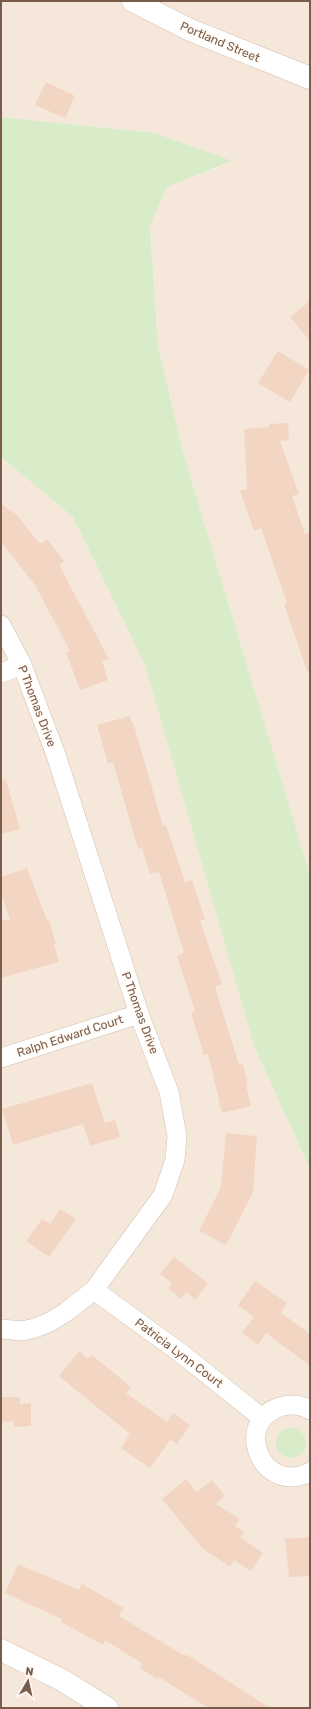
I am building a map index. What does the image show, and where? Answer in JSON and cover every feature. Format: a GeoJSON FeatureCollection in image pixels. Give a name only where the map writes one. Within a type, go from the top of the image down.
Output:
{"type":"FeatureCollection","features":[{"type":"Feature","properties":{"kind":"main road","name":"Portland Street"},"geometry":{"type":"LineString","coordinates":[[132,1],[188,29],[310,78]]}},
{"type":"Feature","properties":{"kind":"main road"},"geometry":{"type":"LineString","coordinates":[[1,1650],[62,1680],[107,1708]]}},
{"type":"Feature","properties":{"kind":"street","name":"P Thomas Drive"},"geometry":{"type":"LineString","coordinates":[[1,625],[22,664],[56,755],[138,1014],[169,1092],[177,1136],[174,1160],[163,1195],[94,1290],[66,1312],[40,1326],[22,1331],[1,1329]]}},
{"type":"Feature","properties":{"kind":"street"},"geometry":{"type":"LineString","coordinates":[[1,673],[22,664]]}},
{"type":"Feature","properties":{"kind":"street","name":"Ralph Edward Court"},"geometry":{"type":"LineString","coordinates":[[1,1058],[138,1014]]}},
{"type":"Feature","properties":{"kind":"street","name":"Patricia Lynn Court"},"geometry":{"type":"LineString","coordinates":[[94,1290],[182,1354],[262,1418]]}},
{"type":"Feature","properties":{"kind":"street"},"geometry":{"type":"LineString","coordinates":[[310,1410],[300,1406],[286,1405],[273,1410],[262,1418],[256,1432],[256,1447],[258,1453],[265,1465],[271,1470],[284,1476],[298,1477],[310,1472]]}},
{"type":"Feature","properties":{"kind":"shaded area"},"geometry":{"type":"Polygon","coordinates":[[[1,1],[310,1],[310,875],[183,452],[158,346],[150,226],[167,187],[231,162],[155,133],[1,117],[1,1]]]}},
{"type":"Feature","properties":{"kind":"shaded area"},"geometry":{"type":"Polygon","coordinates":[[[1,457],[73,517],[145,665],[254,1046],[310,1169],[310,1708],[1,1708],[1,457]]]}},
{"type":"Feature","properties":{"kind":"green space"},"geometry":{"type":"Polygon","coordinates":[[[1,117],[155,133],[232,161],[167,187],[150,226],[158,346],[183,452],[310,875],[310,1169],[254,1046],[145,665],[73,517],[1,457],[1,117]]]}},
{"type":"Feature","properties":{"kind":"green space"},"geometry":{"type":"Polygon","coordinates":[[[291,1428],[297,1429],[305,1437],[305,1449],[297,1457],[291,1458],[285,1457],[277,1449],[276,1443],[277,1437],[285,1429],[291,1428]]]}},
{"type":"Feature","properties":{"kind":"building"},"geometry":{"type":"Polygon","coordinates":[[[46,82],[75,96],[65,118],[35,105],[46,82]]]}},
{"type":"Feature","properties":{"kind":"building"},"geometry":{"type":"Polygon","coordinates":[[[310,301],[310,341],[290,317],[310,301]]]}},
{"type":"Feature","properties":{"kind":"building"},"geometry":{"type":"Polygon","coordinates":[[[278,351],[309,370],[290,402],[258,383],[278,351]]]}},
{"type":"Feature","properties":{"kind":"building"},"geometry":{"type":"Polygon","coordinates":[[[288,423],[289,440],[280,441],[299,494],[292,496],[305,534],[310,532],[310,671],[307,671],[284,604],[287,603],[261,528],[254,531],[240,491],[247,489],[244,429],[269,427],[269,424],[288,423]]]}},
{"type":"Feature","properties":{"kind":"building"},"geometry":{"type":"Polygon","coordinates":[[[1,504],[16,514],[40,544],[47,539],[64,561],[59,565],[109,659],[102,661],[108,680],[80,690],[66,652],[70,651],[35,585],[1,542],[1,504]]]}},
{"type":"Feature","properties":{"kind":"building"},"geometry":{"type":"Polygon","coordinates":[[[130,716],[163,826],[166,825],[185,882],[192,880],[205,919],[200,921],[222,984],[215,987],[239,1065],[243,1064],[251,1106],[222,1113],[208,1054],[204,1055],[191,1013],[195,1011],[177,956],[184,953],[159,872],[150,874],[142,848],[138,849],[113,762],[108,764],[97,725],[130,716]]]}},
{"type":"Feature","properties":{"kind":"building"},"geometry":{"type":"Polygon","coordinates":[[[6,780],[20,829],[1,834],[1,781],[6,780]]]}},
{"type":"Feature","properties":{"kind":"building"},"geometry":{"type":"Polygon","coordinates":[[[27,868],[47,920],[49,920],[56,944],[54,944],[59,962],[1,978],[1,920],[10,920],[1,894],[1,877],[27,868]]]}},
{"type":"Feature","properties":{"kind":"building"},"geometry":{"type":"Polygon","coordinates":[[[92,1083],[105,1123],[115,1120],[120,1137],[90,1146],[83,1124],[13,1145],[2,1109],[92,1083]]]}},
{"type":"Feature","properties":{"kind":"building"},"geometry":{"type":"Polygon","coordinates":[[[226,1133],[257,1136],[253,1192],[226,1245],[199,1231],[221,1187],[226,1133]]]}},
{"type":"Feature","properties":{"kind":"building"},"geometry":{"type":"Polygon","coordinates":[[[60,1209],[76,1219],[49,1257],[26,1241],[42,1219],[50,1224],[60,1209]]]}},
{"type":"Feature","properties":{"kind":"building"},"geometry":{"type":"Polygon","coordinates":[[[174,1257],[208,1283],[195,1300],[186,1292],[181,1299],[168,1288],[172,1283],[160,1274],[174,1257]]]}},
{"type":"Feature","properties":{"kind":"building"},"geometry":{"type":"Polygon","coordinates":[[[255,1281],[287,1303],[281,1313],[310,1334],[310,1366],[266,1333],[258,1345],[242,1333],[254,1317],[238,1305],[255,1281]]]}},
{"type":"Feature","properties":{"kind":"building"},"geometry":{"type":"Polygon","coordinates":[[[79,1351],[88,1359],[92,1355],[131,1387],[126,1393],[167,1422],[173,1413],[190,1425],[177,1444],[170,1440],[150,1468],[121,1448],[130,1434],[59,1376],[79,1351]]]}},
{"type":"Feature","properties":{"kind":"building"},"geometry":{"type":"Polygon","coordinates":[[[1,1397],[20,1397],[20,1404],[31,1403],[31,1426],[14,1427],[13,1421],[1,1422],[1,1397]]]}},
{"type":"Feature","properties":{"kind":"building"},"geometry":{"type":"Polygon","coordinates":[[[186,1479],[197,1492],[212,1480],[225,1496],[216,1504],[240,1519],[235,1526],[244,1532],[240,1537],[263,1553],[251,1571],[234,1560],[230,1567],[203,1549],[162,1499],[186,1479]]]}},
{"type":"Feature","properties":{"kind":"building"},"geometry":{"type":"Polygon","coordinates":[[[310,1537],[310,1576],[289,1577],[285,1539],[310,1537]]]}},
{"type":"Feature","properties":{"kind":"building"},"geometry":{"type":"Polygon","coordinates":[[[18,1564],[79,1590],[82,1584],[124,1608],[119,1616],[185,1656],[186,1654],[270,1708],[208,1708],[159,1677],[157,1679],[140,1668],[143,1664],[105,1640],[103,1645],[61,1622],[62,1619],[5,1593],[18,1564]]]}}]}
